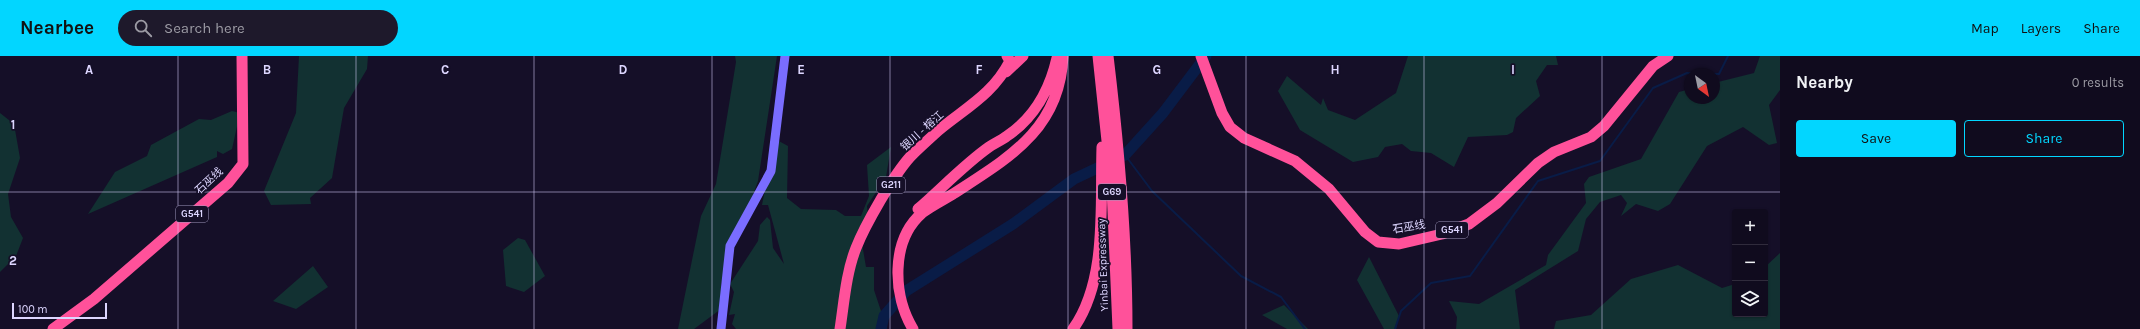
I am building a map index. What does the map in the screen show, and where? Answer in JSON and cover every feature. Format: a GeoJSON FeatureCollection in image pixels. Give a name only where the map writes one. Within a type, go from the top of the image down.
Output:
{"type":"FeatureCollection","features":[{"type":"Feature","properties":{"kind":"highway","name":"石巫线"},"geometry":{"type":"LineString","coordinates":[[53,329],[94,298],[228,183],[243,164],[242,56]]}},
{"type":"Feature","properties":{"kind":"highway","name":"银川 - 榕江"},"geometry":{"type":"LineString","coordinates":[[840,329],[845,292],[855,249],[881,201],[909,158],[939,130],[984,95],[1001,78],[1010,61],[1007,56]]}},
{"type":"Feature","properties":{"kind":"highway"},"geometry":{"type":"LineString","coordinates":[[1001,78],[1023,56]]}},
{"type":"Feature","properties":{"kind":"highway"},"geometry":{"type":"LineString","coordinates":[[906,329],[896,305],[894,255],[901,236],[911,218],[918,210],[989,147],[1012,133],[1031,114],[1048,86],[1057,56]]}},
{"type":"Feature","properties":{"kind":"highway"},"geometry":{"type":"LineString","coordinates":[[913,329],[901,304],[895,285],[902,247],[910,229],[922,214],[1001,163],[1026,142],[1046,116],[1058,85],[1063,56]]}},
{"type":"Feature","properties":{"kind":"highway","name":"Yinbai Expressway"},"geometry":{"type":"LineString","coordinates":[[1098,56],[1115,229],[1118,329]]}},
{"type":"Feature","properties":{"kind":"highway","name":"Yinbai Expressway"},"geometry":{"type":"LineString","coordinates":[[1108,56],[1123,201],[1128,329]]}},
{"type":"Feature","properties":{"kind":"highway","name":"石巫线"},"geometry":{"type":"LineString","coordinates":[[1201,56],[1222,113],[1230,127],[1244,138],[1295,161],[1329,189],[1365,232],[1378,242],[1399,244],[1442,234],[1469,224],[1497,203],[1538,163],[1554,152],[1591,137],[1604,126],[1653,66],[1668,56]]}},
{"type":"Feature","properties":{"kind":"highway"},"geometry":{"type":"LineString","coordinates":[[1074,329],[1086,307],[1094,287],[1099,261],[1104,108]]}},
{"type":"Feature","properties":{"kind":"street"},"geometry":{"type":"LineString","coordinates":[[721,329],[730,246],[771,171],[784,56]]}},
{"type":"Feature","properties":{"kind":"green space"},"geometry":{"type":"Polygon","coordinates":[[[299,56],[368,56],[367,69],[344,108],[332,178],[310,198],[311,204],[271,205],[264,191],[296,113],[299,56]]]}},
{"type":"Feature","properties":{"kind":"green space"},"geometry":{"type":"Polygon","coordinates":[[[735,56],[777,56],[758,181],[721,284],[721,309],[694,329],[678,329],[701,216],[716,184],[736,62],[735,56]]]}},
{"type":"Feature","properties":{"kind":"green space"},"geometry":{"type":"Polygon","coordinates":[[[1408,56],[1556,56],[1558,65],[1547,65],[1536,81],[1540,96],[1516,118],[1513,132],[1507,135],[1468,137],[1454,167],[1431,153],[1411,151],[1402,144],[1385,147],[1378,157],[1353,162],[1300,130],[1278,91],[1287,76],[1321,105],[1323,98],[1328,110],[1355,120],[1396,93],[1408,56]]]}},
{"type":"Feature","properties":{"kind":"green space"},"geometry":{"type":"Polygon","coordinates":[[[1760,56],[1780,56],[1780,90],[1769,105],[1777,143],[1769,145],[1743,127],[1707,146],[1670,204],[1658,211],[1636,204],[1621,216],[1627,203],[1621,195],[1600,202],[1586,219],[1578,251],[1515,290],[1520,329],[1456,329],[1457,317],[1449,301],[1479,304],[1546,265],[1548,255],[1586,203],[1584,184],[1589,177],[1641,159],[1679,92],[1684,91],[1684,104],[1720,104],[1720,82],[1754,73],[1760,56]]]}},
{"type":"Feature","properties":{"kind":"green space"},"geometry":{"type":"Polygon","coordinates":[[[232,111],[240,113],[232,149],[223,154],[217,151],[217,157],[88,214],[115,172],[147,156],[151,145],[199,119],[211,120],[232,111]]]}},
{"type":"Feature","properties":{"kind":"green space"},"geometry":{"type":"Polygon","coordinates":[[[0,113],[14,124],[20,158],[8,194],[11,217],[23,238],[16,256],[0,272],[0,113]]]}},
{"type":"Feature","properties":{"kind":"green space"},"geometry":{"type":"Polygon","coordinates":[[[775,139],[788,146],[787,198],[801,209],[836,210],[845,216],[861,216],[869,196],[867,165],[891,147],[886,177],[867,206],[868,219],[860,232],[866,267],[874,267],[874,290],[887,329],[736,329],[732,324],[735,314],[729,315],[734,292],[730,284],[758,241],[760,225],[767,217],[770,220],[773,248],[784,264],[768,205],[762,205],[775,139]]]}},
{"type":"Feature","properties":{"kind":"green space"},"geometry":{"type":"Polygon","coordinates":[[[518,238],[525,240],[545,276],[524,292],[506,286],[503,250],[518,238]]]}},
{"type":"Feature","properties":{"kind":"green space"},"geometry":{"type":"Polygon","coordinates":[[[1780,253],[1780,329],[1554,329],[1556,321],[1591,315],[1631,279],[1678,265],[1722,288],[1732,285],[1732,317],[1768,317],[1768,264],[1780,253]]]}},
{"type":"Feature","properties":{"kind":"green space"},"geometry":{"type":"Polygon","coordinates":[[[1369,257],[1399,316],[1396,329],[1384,329],[1357,280],[1369,257]]]}},
{"type":"Feature","properties":{"kind":"green space"},"geometry":{"type":"Polygon","coordinates":[[[313,266],[328,287],[296,309],[273,301],[313,266]]]}},
{"type":"Feature","properties":{"kind":"green space"},"geometry":{"type":"Polygon","coordinates":[[[1284,305],[1308,329],[1287,329],[1262,315],[1284,305]]]}},
{"type":"Feature","properties":{"kind":"waterway"},"geometry":{"type":"LineString","coordinates":[[881,329],[884,316],[906,291],[1013,224],[1074,179],[1125,155],[1163,113],[1206,56]]}},
{"type":"Feature","properties":{"kind":"waterway"},"geometry":{"type":"LineString","coordinates":[[1395,329],[1401,311],[1431,283],[1470,276],[1538,181],[1600,161],[1653,88],[1687,73],[1719,74],[1728,56]]}},
{"type":"Feature","properties":{"kind":"waterway"},"geometry":{"type":"LineString","coordinates":[[1125,155],[1152,191],[1241,276],[1281,297],[1305,329]]}}]}
